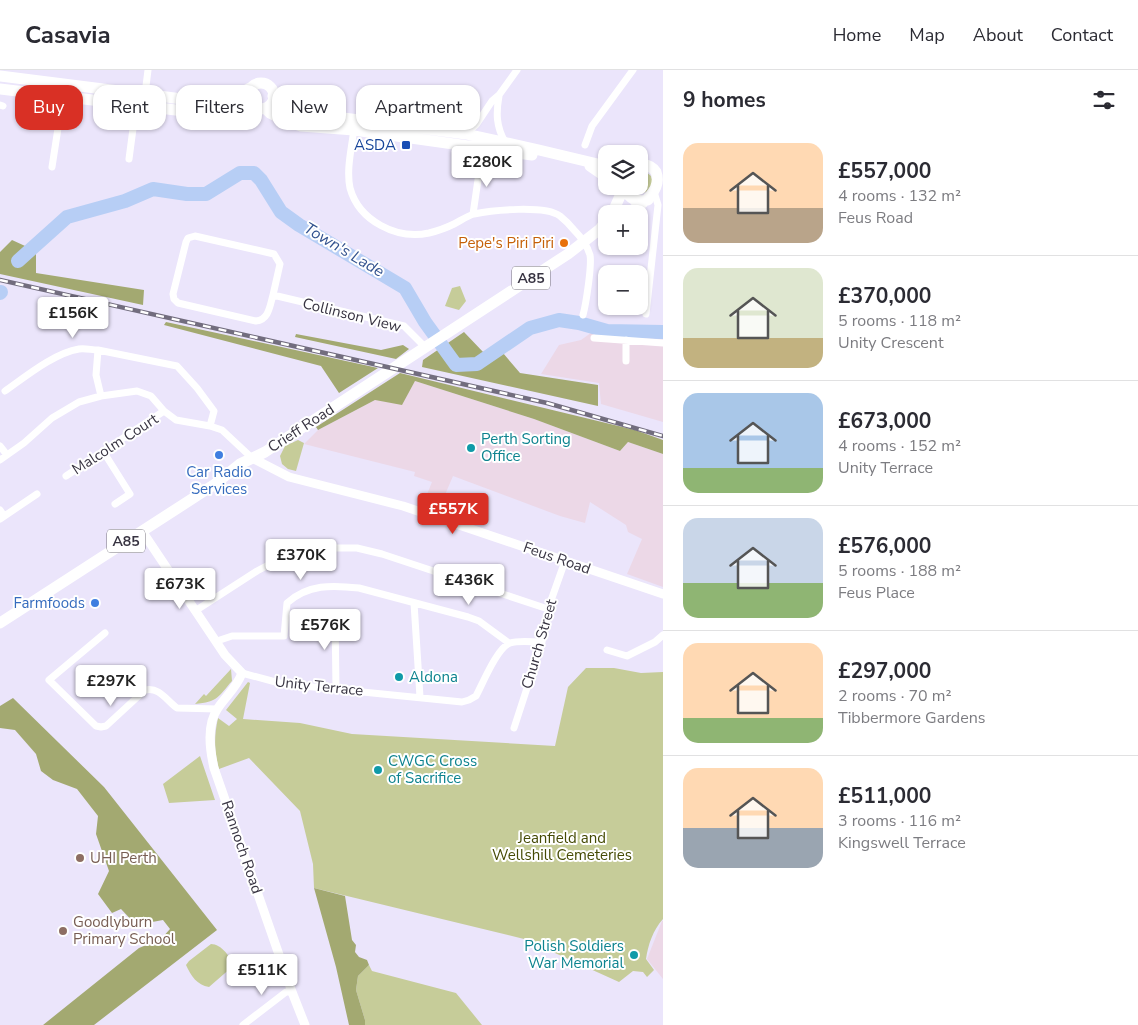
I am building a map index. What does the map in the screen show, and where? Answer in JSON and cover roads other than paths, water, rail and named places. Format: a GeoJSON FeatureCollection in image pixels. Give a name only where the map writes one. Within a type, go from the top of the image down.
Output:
{"type":"FeatureCollection","features":[{"type":"Feature","properties":{"kind":"main road"},"geometry":{"type":"LineString","coordinates":[[0,76],[93,88]]}},
{"type":"Feature","properties":{"kind":"main road"},"geometry":{"type":"LineString","coordinates":[[255,85],[258,83],[265,84],[271,88],[272,92]]}},
{"type":"Feature","properties":{"kind":"main road"},"geometry":{"type":"LineString","coordinates":[[0,89],[15,91]]}},
{"type":"Feature","properties":{"kind":"main road"},"geometry":{"type":"LineString","coordinates":[[262,108],[266,108],[272,100]]}},
{"type":"Feature","properties":{"kind":"main road"},"geometry":{"type":"LineString","coordinates":[[266,108],[270,113],[302,126],[355,125],[466,134],[598,164]]}},
{"type":"Feature","properties":{"kind":"main road"},"geometry":{"type":"LineString","coordinates":[[346,123],[535,155],[561,155]]}},
{"type":"Feature","properties":{"kind":"main road"},"geometry":{"type":"LineString","coordinates":[[583,161],[598,171]]}},
{"type":"Feature","properties":{"kind":"main road"},"geometry":{"type":"LineString","coordinates":[[648,166],[663,167]]}},
{"type":"Feature","properties":{"kind":"main road"},"geometry":{"type":"LineString","coordinates":[[640,205],[656,194],[660,186],[660,179],[656,171],[651,167]]}},
{"type":"Feature","properties":{"kind":"main road"},"geometry":{"type":"LineString","coordinates":[[628,195],[634,200],[641,201],[656,194]]}},
{"type":"Feature","properties":{"kind":"main road","name":"Crieff Road"},"geometry":{"type":"LineString","coordinates":[[0,623],[568,254],[598,230]]}},
{"type":"Feature","properties":{"kind":"street"},"geometry":{"type":"LineString","coordinates":[[146,85],[148,70]]}},
{"type":"Feature","properties":{"kind":"street"},"geometry":{"type":"LineString","coordinates":[[466,134],[476,125],[492,101],[499,96],[517,70]]}},
{"type":"Feature","properties":{"kind":"street"},"geometry":{"type":"LineString","coordinates":[[585,145],[592,126],[633,70]]}},
{"type":"Feature","properties":{"kind":"street"},"geometry":{"type":"LineString","coordinates":[[499,96],[496,117],[505,142]]}},
{"type":"Feature","properties":{"kind":"street"},"geometry":{"type":"LineString","coordinates":[[355,125],[349,166],[350,189],[360,208],[377,224],[398,233],[418,234],[442,229],[473,214],[523,209],[553,213],[560,216],[585,242],[590,256],[587,298],[583,315]]}},
{"type":"Feature","properties":{"kind":"street"},"geometry":{"type":"LineString","coordinates":[[52,167],[58,130]]}},
{"type":"Feature","properties":{"kind":"street"},"geometry":{"type":"LineString","coordinates":[[130,158],[133,130]]}},
{"type":"Feature","properties":{"kind":"street"},"geometry":{"type":"LineString","coordinates":[[473,214],[481,159]]}},
{"type":"Feature","properties":{"kind":"street"},"geometry":{"type":"LineString","coordinates":[[648,296],[658,205],[656,194]]}},
{"type":"Feature","properties":{"kind":"street"},"geometry":{"type":"LineString","coordinates":[[195,236],[274,254],[280,264],[273,295],[267,315],[264,319],[256,321],[178,303],[174,299],[174,294],[186,242],[195,236]]}},
{"type":"Feature","properties":{"kind":"street","name":"Collinson View"},"geometry":{"type":"LineString","coordinates":[[273,295],[404,326],[425,346]]}},
{"type":"Feature","properties":{"kind":"street"},"geometry":{"type":"LineString","coordinates":[[594,338],[663,343]]}},
{"type":"Feature","properties":{"kind":"street"},"geometry":{"type":"LineString","coordinates":[[626,340],[626,361]]}},
{"type":"Feature","properties":{"kind":"street"},"geometry":{"type":"LineString","coordinates":[[5,391],[50,361],[64,354],[80,349],[98,350],[176,366],[197,388],[214,411],[210,426]]}},
{"type":"Feature","properties":{"kind":"street"},"geometry":{"type":"LineString","coordinates":[[98,350],[96,375],[101,396]]}},
{"type":"Feature","properties":{"kind":"street"},"geometry":{"type":"LineString","coordinates":[[0,460],[24,443],[52,418],[78,402],[101,396],[137,391],[151,396],[164,411],[176,420],[222,430],[252,458]]}},
{"type":"Feature","properties":{"kind":"street","name":"Malcolm Court"},"geometry":{"type":"LineString","coordinates":[[66,476],[164,411]]}},
{"type":"Feature","properties":{"kind":"street"},"geometry":{"type":"LineString","coordinates":[[0,446],[7,455]]}},
{"type":"Feature","properties":{"kind":"street"},"geometry":{"type":"LineString","coordinates":[[103,451],[130,494],[114,504]]}},
{"type":"Feature","properties":{"kind":"street","name":"Feus Road"},"geometry":{"type":"LineString","coordinates":[[252,458],[289,476],[403,506],[663,594]]}},
{"type":"Feature","properties":{"kind":"street"},"geometry":{"type":"LineString","coordinates":[[1,515],[37,494]]}},
{"type":"Feature","properties":{"kind":"street"},"geometry":{"type":"LineString","coordinates":[[142,531],[195,611],[217,640],[225,655],[242,673]]}},
{"type":"Feature","properties":{"kind":"street"},"geometry":{"type":"LineString","coordinates":[[195,611],[282,557],[289,554],[334,548],[357,548],[382,554],[548,609]]}},
{"type":"Feature","properties":{"kind":"street","name":"Church Street"},"geometry":{"type":"LineString","coordinates":[[514,728],[542,642],[548,609],[565,561]]}},
{"type":"Feature","properties":{"kind":"street"},"geometry":{"type":"LineString","coordinates":[[217,640],[241,635],[284,636],[287,603],[296,595],[310,589],[341,586],[359,588],[479,620],[509,643],[542,642]]}},
{"type":"Feature","properties":{"kind":"street"},"geometry":{"type":"LineString","coordinates":[[414,602],[420,697]]}},
{"type":"Feature","properties":{"kind":"street"},"geometry":{"type":"LineString","coordinates":[[336,613],[336,689]]}},
{"type":"Feature","properties":{"kind":"street"},"geometry":{"type":"LineString","coordinates":[[105,633],[49,680],[96,726],[106,726],[145,690],[152,688],[158,690],[177,708],[217,709]]}},
{"type":"Feature","properties":{"kind":"street"},"geometry":{"type":"LineString","coordinates":[[606,650],[627,656],[656,642],[662,637]]}},
{"type":"Feature","properties":{"kind":"street","name":"Unity Terrace"},"geometry":{"type":"LineString","coordinates":[[242,673],[283,684],[462,702],[476,696],[501,648],[509,643]]}},
{"type":"Feature","properties":{"kind":"street","name":"Rannoch Road"},"geometry":{"type":"LineString","coordinates":[[242,673],[239,682],[217,709],[211,726],[210,749],[214,768],[305,1025]]}},
{"type":"Feature","properties":{"kind":"street"},"geometry":{"type":"LineString","coordinates":[[243,1025],[286,992],[292,992]]}},
{"type":"Feature","properties":{"kind":"waterway","name":"Town's Lade"},"geometry":{"type":"LineString","coordinates":[[18,261],[67,217],[125,201],[153,189],[187,194],[206,194],[240,173],[254,173],[261,180],[281,212],[299,225],[405,288],[425,322],[456,365],[477,364],[530,328],[559,320],[579,323],[607,331],[663,332]]}},
{"type":"Feature","properties":{"kind":"railway"},"geometry":{"type":"LineString","coordinates":[[0,280],[547,403],[663,436]]}},
{"type":"Feature","properties":{"kind":"place","name":"ASDA"},"geometry":{"type":"Point","coordinates":[406,145]}},
{"type":"Feature","properties":{"kind":"place","name":"Pepe's Piri Piri"},"geometry":{"type":"Point","coordinates":[564,243]}},
{"type":"Feature","properties":{"kind":"place","name":"Perth Sorting Office"},"geometry":{"type":"Point","coordinates":[471,448]}},
{"type":"Feature","properties":{"kind":"place","name":"Car Radio Services"},"geometry":{"type":"Point","coordinates":[219,455]}},
{"type":"Feature","properties":{"kind":"place","name":"Farmfoods"},"geometry":{"type":"Point","coordinates":[95,603]}},
{"type":"Feature","properties":{"kind":"place","name":"Aldona"},"geometry":{"type":"Point","coordinates":[399,677]}},
{"type":"Feature","properties":{"kind":"place","name":"CWGC Cross of Sacrifice"},"geometry":{"type":"Point","coordinates":[378,770]}},
{"type":"Feature","properties":{"kind":"place","name":"UHI Perth"},"geometry":{"type":"Point","coordinates":[80,858]}},
{"type":"Feature","properties":{"kind":"place","name":"Goodlyburn Primary School"},"geometry":{"type":"Point","coordinates":[63,931]}},
{"type":"Feature","properties":{"kind":"place","name":"Polish Soldiers War Memorial"},"geometry":{"type":"Point","coordinates":[634,955]}},
{"type":"Feature","properties":{"kind":"park label","name":"Jeanfield and Wellshill Cemeteries"},"geometry":{"type":"Point","coordinates":[562,846]}}]}
